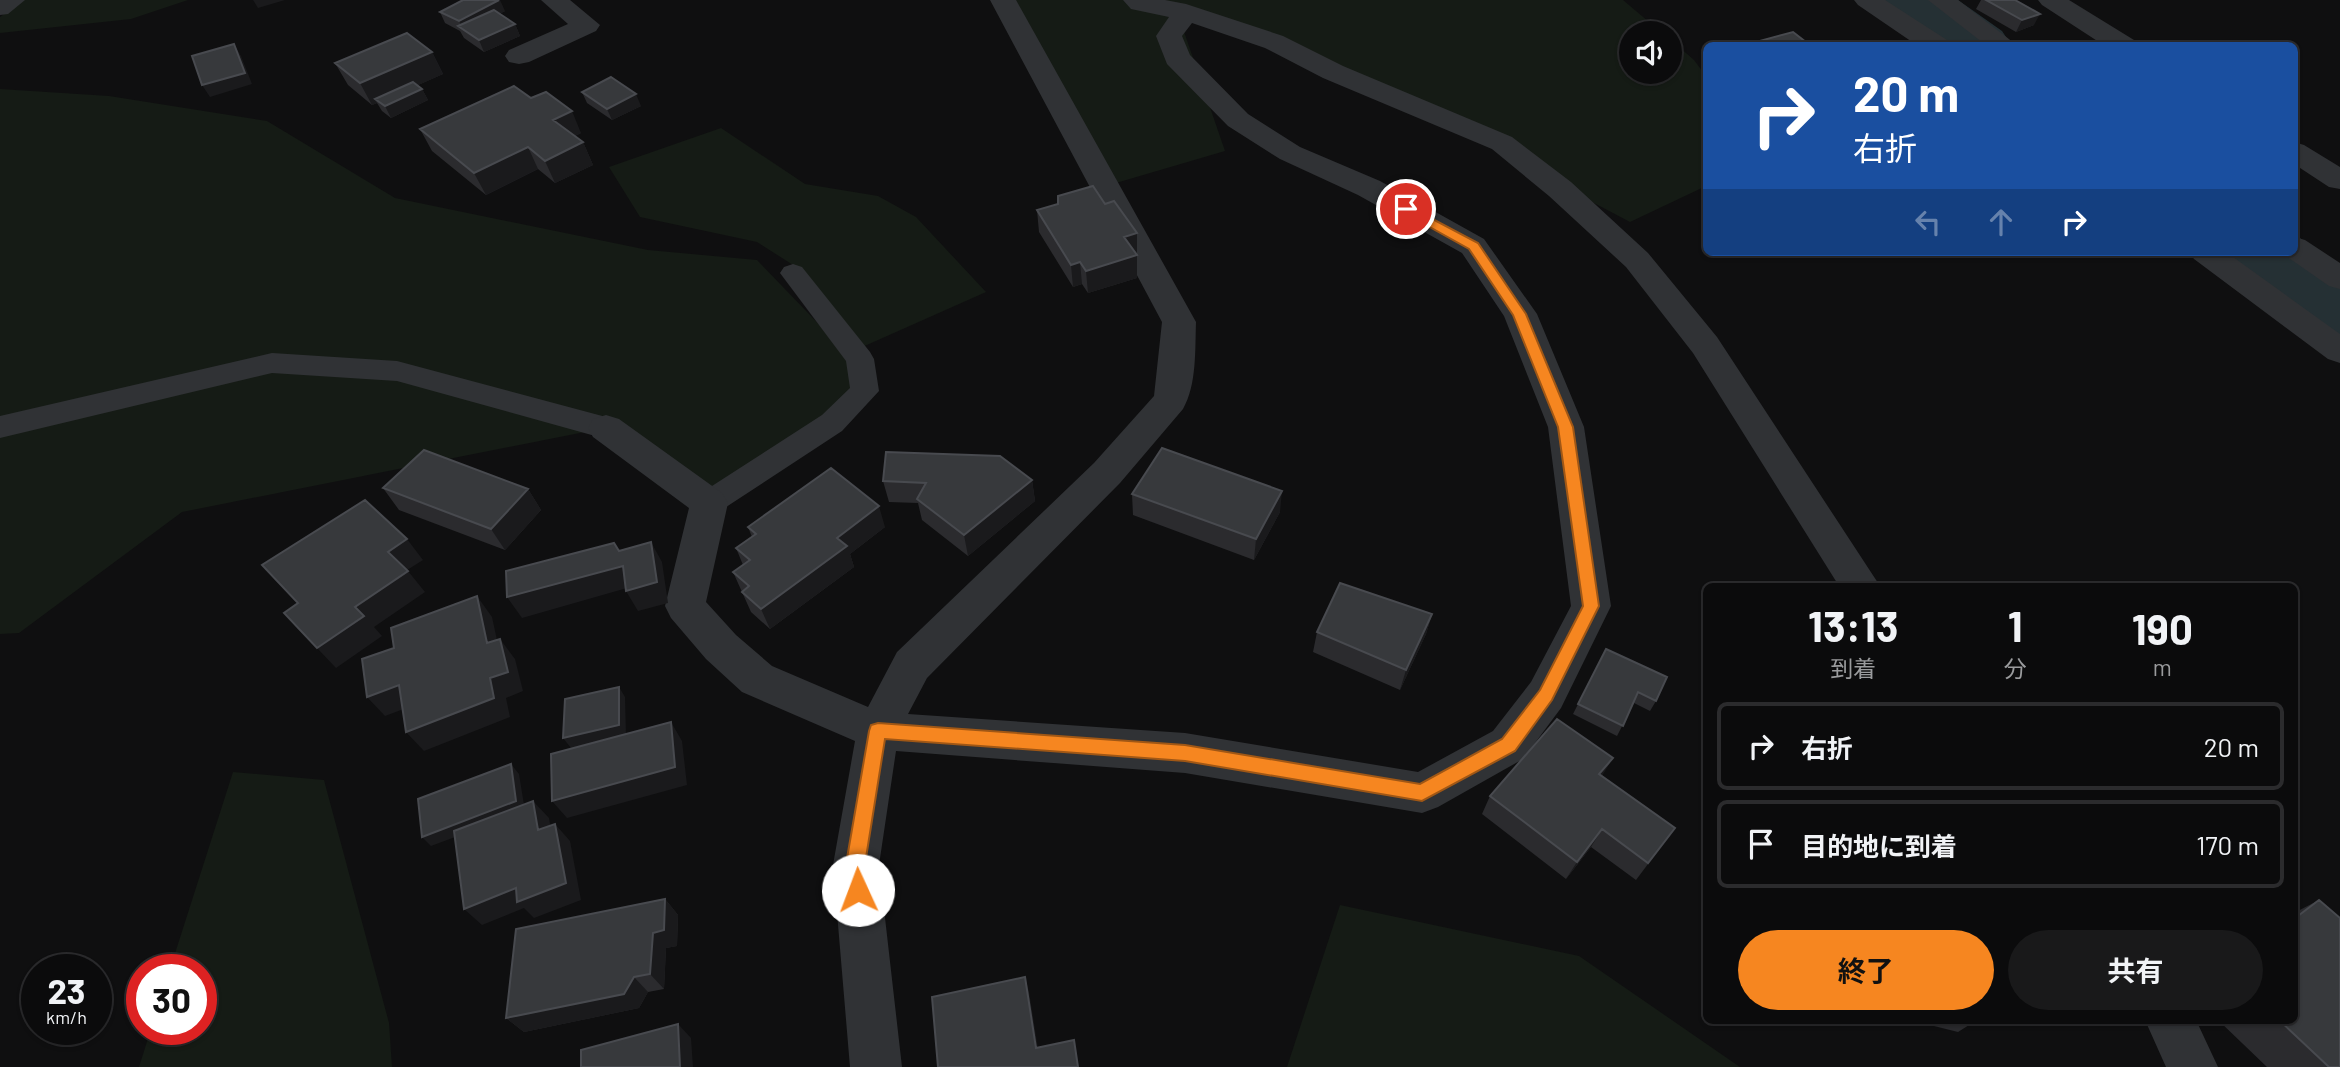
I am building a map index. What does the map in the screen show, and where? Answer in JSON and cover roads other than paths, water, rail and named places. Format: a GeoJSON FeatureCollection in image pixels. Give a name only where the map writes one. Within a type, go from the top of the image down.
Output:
{"type":"FeatureCollection","features":[{"type":"Feature","properties":{"kind":"street"},"geometry":{"type":"LineString","coordinates":[[519,56],[587,25],[554,0]]}},
{"type":"Feature","properties":{"kind":"street"},"geometry":{"type":"LineString","coordinates":[[876,1067],[856,864],[878,731],[912,665],[1107,473],[1171,400],[1177,363],[1179,322],[1003,0]]}},
{"type":"Feature","properties":{"kind":"street"},"geometry":{"type":"LineString","coordinates":[[1136,0],[1186,12],[1274,42],[1332,72],[1502,143],[1560,189],[1637,260],[1705,345],[1858,583]]}},
{"type":"Feature","properties":{"kind":"street"},"geometry":{"type":"LineString","coordinates":[[1867,0],[1931,42]]}},
{"type":"Feature","properties":{"kind":"street"},"geometry":{"type":"LineString","coordinates":[[1941,0],[1999,42]]}},
{"type":"Feature","properties":{"kind":"street"},"geometry":{"type":"LineString","coordinates":[[2051,0],[2118,42]]}},
{"type":"Feature","properties":{"kind":"street"},"geometry":{"type":"LineString","coordinates":[[606,428],[709,503],[685,606],[720,647],[757,679],[878,731],[1185,753],[1422,793],[1508,745],[1546,695],[1591,606],[1566,427],[1520,314],[1473,246],[1369,188],[1290,153],[1238,120],[1177,58],[1169,36],[1186,12]]}},
{"type":"Feature","properties":{"kind":"street"},"geometry":{"type":"LineString","coordinates":[[2298,154],[2340,180]]}},
{"type":"Feature","properties":{"kind":"street"},"geometry":{"type":"LineString","coordinates":[[2298,250],[2340,278]]}},
{"type":"Feature","properties":{"kind":"street"},"geometry":{"type":"LineString","coordinates":[[2210,256],[2340,351]]}},
{"type":"Feature","properties":{"kind":"street"},"geometry":{"type":"LineString","coordinates":[[2172,1024],[2192,1067]]}},
{"type":"Feature","properties":{"kind":"lane"},"geometry":{"type":"LineString","coordinates":[[0,9],[14,0]]}},
{"type":"Feature","properties":{"kind":"lane"},"geometry":{"type":"LineString","coordinates":[[709,503],[832,423],[865,391],[860,359],[793,273]]}},
{"type":"Feature","properties":{"kind":"lane"},"geometry":{"type":"LineString","coordinates":[[0,427],[272,363],[397,371],[606,428]]}},
{"type":"Feature","properties":{"kind":"waterway"},"geometry":{"type":"LineString","coordinates":[[1914,0],[1972,42]]}},
{"type":"Feature","properties":{"kind":"waterway"},"geometry":{"type":"LineString","coordinates":[[2269,256],[2340,306]]}}]}
